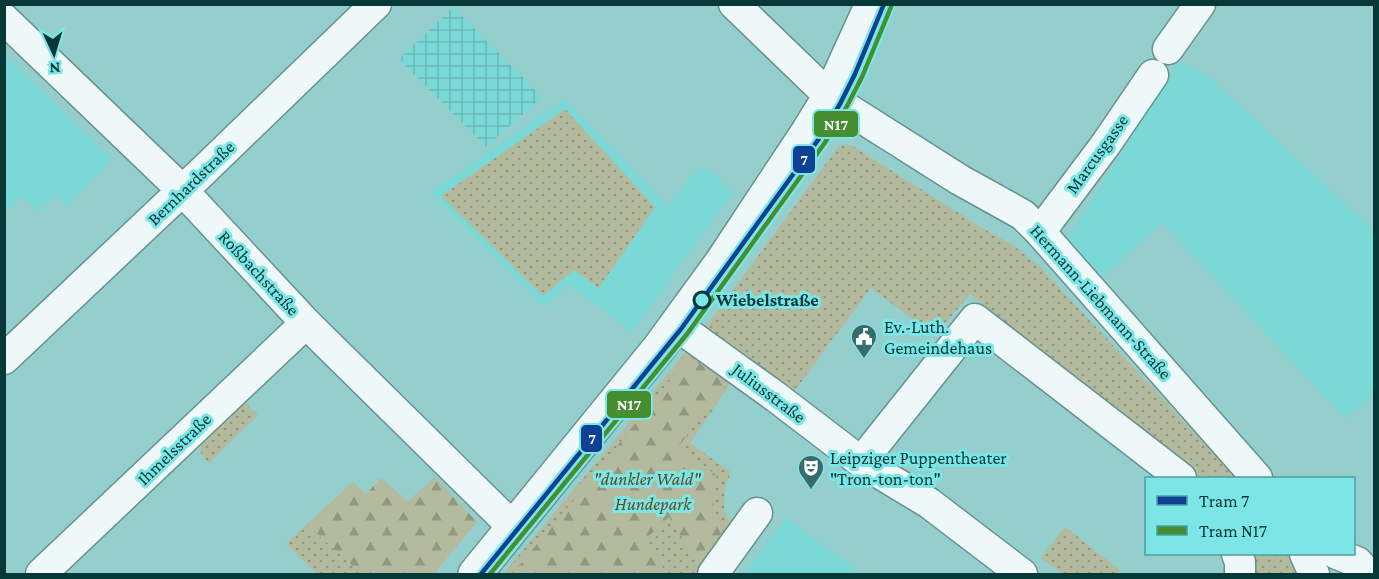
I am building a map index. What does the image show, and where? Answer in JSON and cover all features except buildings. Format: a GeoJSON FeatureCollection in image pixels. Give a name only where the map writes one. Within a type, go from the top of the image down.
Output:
{"type":"FeatureCollection","features":[{"type":"Feature","properties":{"kind":"main road"},"geometry":{"type":"LineString","coordinates":[[475,574],[676,326],[758,208],[830,96],[872,4]]}},
{"type":"Feature","properties":{"kind":"street","name":"Bernhardstraße"},"geometry":{"type":"LineString","coordinates":[[4,359],[183,192],[376,4]]}},
{"type":"Feature","properties":{"kind":"street"},"geometry":{"type":"LineString","coordinates":[[734,4],[830,96]]}},
{"type":"Feature","properties":{"kind":"street"},"geometry":{"type":"LineString","coordinates":[[1168,49],[1200,4]]}},
{"type":"Feature","properties":{"kind":"street","name":"Roßbachstraße"},"geometry":{"type":"LineString","coordinates":[[4,18],[183,192],[306,323],[514,528]]}},
{"type":"Feature","properties":{"kind":"street","name":"Marcusgasse"},"geometry":{"type":"LineString","coordinates":[[1040,232],[1106,144],[1153,75]]}},
{"type":"Feature","properties":{"kind":"street","name":"Hermann-Liebmann-Straße"},"geometry":{"type":"LineString","coordinates":[[830,96],[951,174],[1023,215],[1256,477]]}},
{"type":"Feature","properties":{"kind":"street"},"geometry":{"type":"LineString","coordinates":[[861,462],[975,319],[1180,477]]}},
{"type":"Feature","properties":{"kind":"street","name":"Ihmelsstraße"},"geometry":{"type":"LineString","coordinates":[[41,574],[306,323]]}},
{"type":"Feature","properties":{"kind":"street","name":"Juliusstraße"},"geometry":{"type":"LineString","coordinates":[[676,326],[776,397],[861,462],[929,503],[1022,574]]}},
{"type":"Feature","properties":{"kind":"street"},"geometry":{"type":"LineString","coordinates":[[713,574],[756,513]]}},
{"type":"Feature","properties":{"kind":"street"},"geometry":{"type":"LineString","coordinates":[[1237,555],[1240,574]]}},
{"type":"Feature","properties":{"kind":"street"},"geometry":{"type":"LineString","coordinates":[[1305,555],[1314,574]]}},
{"type":"Feature","properties":{"kind":"street"},"geometry":{"type":"LineString","coordinates":[[1340,555],[1357,562],[1368,574]]}},
{"type":"Feature","properties":{"kind":"shaded area"},"geometry":{"type":"Polygon","coordinates":[[[453,7],[542,97],[486,147],[399,59],[453,7]]]}},
{"type":"Feature","properties":{"kind":"shaded area"},"geometry":{"type":"Polygon","coordinates":[[[4,55],[112,160],[67,207],[56,195],[37,212],[22,196],[5,213],[4,55]]]}},
{"type":"Feature","properties":{"kind":"shaded area"},"geometry":{"type":"Polygon","coordinates":[[[1179,62],[1205,73],[1374,231],[1374,393],[1346,419],[1162,222],[1103,277],[1067,240],[1179,62]]]}},
{"type":"Feature","properties":{"kind":"shaded area"},"geometry":{"type":"Polygon","coordinates":[[[564,99],[667,206],[700,167],[709,169],[733,192],[631,333],[598,305],[569,285],[544,307],[430,193],[564,99]]]}},
{"type":"Feature","properties":{"kind":"shaded area"},"geometry":{"type":"Polygon","coordinates":[[[786,518],[862,574],[744,574],[786,518]]]}},
{"type":"Feature","properties":{"kind":"green space"},"geometry":{"type":"Polygon","coordinates":[[[565,109],[655,207],[599,288],[574,270],[543,296],[441,196],[565,109]]]}},
{"type":"Feature","properties":{"kind":"green space","name":"Hundepark"},"geometry":{"type":"Polygon","coordinates":[[[851,145],[1014,246],[1041,268],[1234,477],[1194,477],[1095,393],[970,294],[935,336],[871,288],[790,397],[744,364],[690,443],[731,472],[725,487],[724,510],[735,531],[705,574],[503,574],[611,445],[711,320],[839,146],[851,145]]]}},
{"type":"Feature","properties":{"kind":"green space","name":"\"dunkler Wald\""},"geometry":{"type":"Polygon","coordinates":[[[687,359],[693,359],[727,383],[678,447],[716,475],[713,507],[723,531],[697,563],[669,517],[645,540],[667,574],[512,574],[578,495],[687,359]]]}},
{"type":"Feature","properties":{"kind":"green space"},"geometry":{"type":"Polygon","coordinates":[[[245,402],[258,415],[209,463],[201,453],[200,448],[203,442],[245,402]]]}},
{"type":"Feature","properties":{"kind":"green space"},"geometry":{"type":"Polygon","coordinates":[[[435,477],[477,522],[434,574],[361,574],[307,524],[353,482],[366,494],[381,478],[408,501],[435,477]]]}},
{"type":"Feature","properties":{"kind":"green space"},"geometry":{"type":"Polygon","coordinates":[[[307,524],[361,574],[317,574],[286,544],[307,524]]]}},
{"type":"Feature","properties":{"kind":"green space"},"geometry":{"type":"Polygon","coordinates":[[[1065,527],[1120,570],[1117,574],[1063,574],[1041,558],[1065,527]]]}},
{"type":"Feature","properties":{"kind":"green space"},"geometry":{"type":"Polygon","coordinates":[[[1248,555],[1292,555],[1301,574],[1250,574],[1248,555]]]}},
{"type":"Feature","properties":{"kind":"tram line","name":"7"},"geometry":{"type":"LineString","coordinates":[[481,574],[681,329],[818,140],[855,74],[884,4]]}},
{"type":"Feature","properties":{"kind":"tram line","name":"N17"},"geometry":{"type":"LineString","coordinates":[[490,574],[687,334],[824,144],[862,77],[891,7]]}},
{"type":"Feature","properties":{"kind":"place","name":"Wiebelstraße"},"geometry":{"type":"Point","coordinates":[702,300]}},
{"type":"Feature","properties":{"kind":"place","name":"Ev.-Luth. Gemeindehaus"},"geometry":{"type":"Point","coordinates":[864,360]}},
{"type":"Feature","properties":{"kind":"place","name":"Leipziger Puppentheater \"Tron-ton-ton\""},"geometry":{"type":"Point","coordinates":[811,491]}}]}
